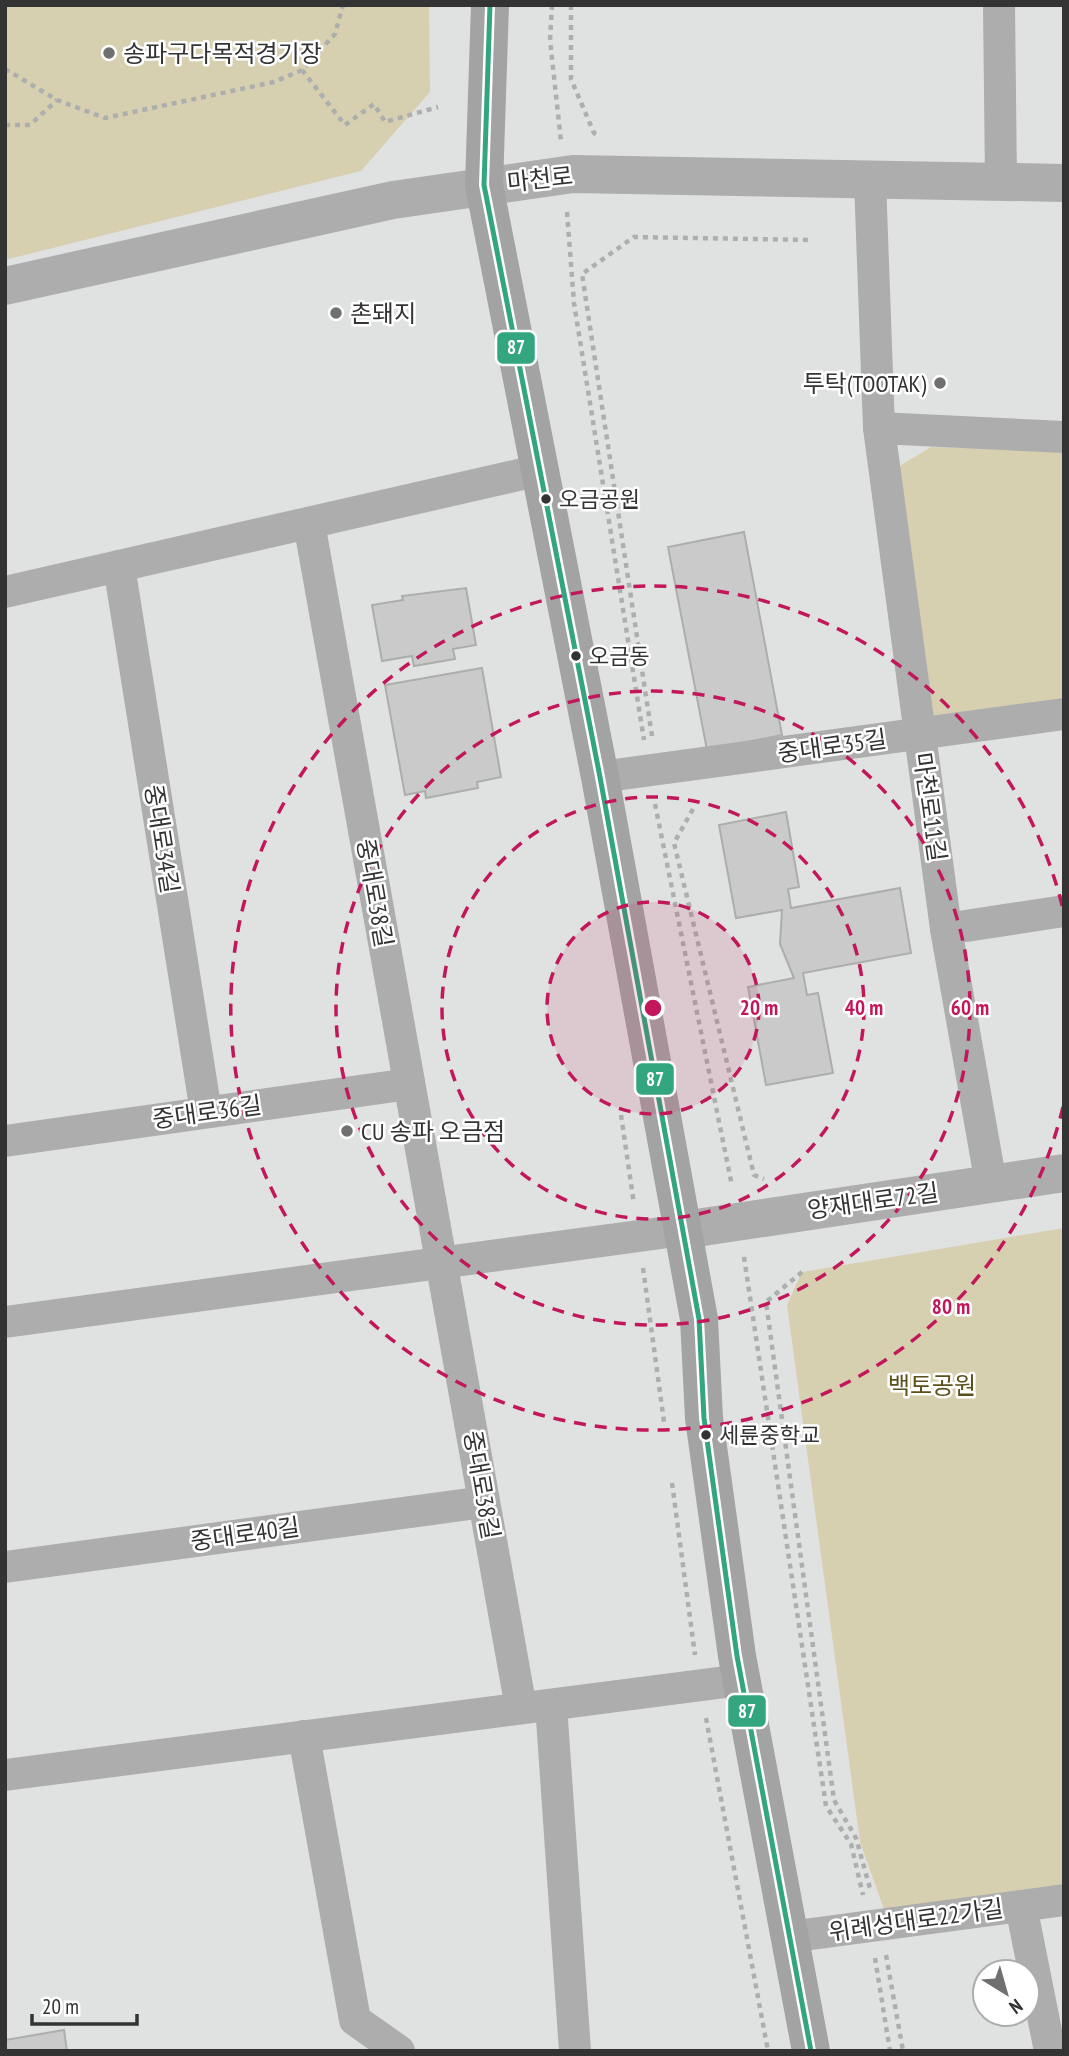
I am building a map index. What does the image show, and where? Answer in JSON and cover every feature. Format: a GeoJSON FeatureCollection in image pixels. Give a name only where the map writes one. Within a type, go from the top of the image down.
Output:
{"type":"FeatureCollection","features":[{"type":"Feature","properties":{"kind":"main road"},"geometry":{"type":"LineString","coordinates":[[489,5],[484,184],[600,777],[699,1319],[704,1418],[741,1680],[811,2051]]}},
{"type":"Feature","properties":{"kind":"street"},"geometry":{"type":"LineString","coordinates":[[999,5],[1001,182]]}},
{"type":"Feature","properties":{"kind":"street","name":"마천로"},"geometry":{"type":"LineString","coordinates":[[5,286],[393,200],[484,184],[565,175],[1064,183]]}},
{"type":"Feature","properties":{"kind":"street","name":"마천로11길"},"geometry":{"type":"LineString","coordinates":[[870,180],[879,428],[946,929],[991,1184]]}},
{"type":"Feature","properties":{"kind":"street"},"geometry":{"type":"LineString","coordinates":[[879,428],[1064,437]]}},
{"type":"Feature","properties":{"kind":"street"},"geometry":{"type":"LineString","coordinates":[[5,592],[540,470]]}},
{"type":"Feature","properties":{"kind":"street","name":"중대로38길"},"geometry":{"type":"LineString","coordinates":[[309,523],[484,1502],[536,1706]]}},
{"type":"Feature","properties":{"kind":"street","name":"중대로34길"},"geometry":{"type":"LineString","coordinates":[[119,566],[206,1112]]}},
{"type":"Feature","properties":{"kind":"street","name":"중대로35길"},"geometry":{"type":"LineString","coordinates":[[600,777],[651,759],[920,734],[1064,713]]}},
{"type":"Feature","properties":{"kind":"street"},"geometry":{"type":"LineString","coordinates":[[946,929],[1064,911]]}},
{"type":"Feature","properties":{"kind":"street","name":"중대로36길"},"geometry":{"type":"LineString","coordinates":[[5,1141],[409,1084]]}},
{"type":"Feature","properties":{"kind":"street","name":"양재대로72길"},"geometry":{"type":"LineString","coordinates":[[683,1230],[1064,1173]]}},
{"type":"Feature","properties":{"kind":"street"},"geometry":{"type":"LineString","coordinates":[[5,1322],[683,1230]]}},
{"type":"Feature","properties":{"kind":"street","name":"중대로40길"},"geometry":{"type":"LineString","coordinates":[[5,1567],[484,1502]]}},
{"type":"Feature","properties":{"kind":"street"},"geometry":{"type":"LineString","coordinates":[[5,1775],[741,1680]]}},
{"type":"Feature","properties":{"kind":"street"},"geometry":{"type":"LineString","coordinates":[[536,1706],[575,2051]]}},
{"type":"Feature","properties":{"kind":"street"},"geometry":{"type":"LineString","coordinates":[[304,1736],[355,2020],[399,2051]]}},
{"type":"Feature","properties":{"kind":"street"},"geometry":{"type":"LineString","coordinates":[[1021,1906],[1064,1900]]}},
{"type":"Feature","properties":{"kind":"street","name":"위례성대로22가길"},"geometry":{"type":"LineString","coordinates":[[789,1937],[1021,1906],[1050,2051]]}},
{"type":"Feature","properties":{"kind":"path"},"geometry":{"type":"LineString","coordinates":[[5,69],[57,100],[105,118],[274,82],[303,70],[335,34],[343,5]]}},
{"type":"Feature","properties":{"kind":"path"},"geometry":{"type":"LineString","coordinates":[[552,5],[550,40],[565,175],[574,303],[651,759],[739,1221],[826,1805],[851,1844],[876,1926],[890,2051]]}},
{"type":"Feature","properties":{"kind":"path"},"geometry":{"type":"LineString","coordinates":[[571,5],[571,79],[594,133],[612,140]]}},
{"type":"Feature","properties":{"kind":"path"},"geometry":{"type":"LineString","coordinates":[[303,70],[345,125],[373,104],[385,122],[438,107]]}},
{"type":"Feature","properties":{"kind":"path"},"geometry":{"type":"LineString","coordinates":[[5,125],[30,125],[57,100]]}},
{"type":"Feature","properties":{"kind":"path"},"geometry":{"type":"LineString","coordinates":[[651,759],[582,274],[634,237],[812,240]]}},
{"type":"Feature","properties":{"kind":"path"},"geometry":{"type":"LineString","coordinates":[[693,809],[674,843],[754,1175],[769,1182]]}},
{"type":"Feature","properties":{"kind":"path"},"geometry":{"type":"LineString","coordinates":[[621,1113],[665,1426]]}},
{"type":"Feature","properties":{"kind":"path"},"geometry":{"type":"LineString","coordinates":[[802,1272],[766,1302],[834,1800],[856,1838],[903,2051]]}},
{"type":"Feature","properties":{"kind":"path"},"geometry":{"type":"LineString","coordinates":[[672,1481],[699,1685],[768,2051]]}},
{"type":"Feature","properties":{"kind":"green space"},"geometry":{"type":"Polygon","coordinates":[[[5,5],[429,5],[430,92],[361,171],[5,260],[5,5]]]}},
{"type":"Feature","properties":{"kind":"green space"},"geometry":{"type":"Polygon","coordinates":[[[931,447],[1064,451],[1064,705],[933,724],[898,467],[931,447]]]}},
{"type":"Feature","properties":{"kind":"green space","name":"백토공원"},"geometry":{"type":"Polygon","coordinates":[[[1064,1228],[1064,1886],[885,1912],[860,1842],[787,1305],[802,1272],[1064,1228]]]}},
{"type":"Feature","properties":{"kind":"building"},"geometry":{"type":"Polygon","coordinates":[[[744,532],[782,735],[707,750],[668,547],[744,532]]]}},
{"type":"Feature","properties":{"kind":"building"},"geometry":{"type":"Polygon","coordinates":[[[466,588],[476,645],[453,649],[455,659],[414,666],[412,656],[382,661],[372,605],[403,600],[402,596],[466,588]]]}},
{"type":"Feature","properties":{"kind":"building"},"geometry":{"type":"Polygon","coordinates":[[[482,668],[501,777],[477,782],[478,788],[426,798],[425,791],[405,795],[385,685],[482,668]]]}},
{"type":"Feature","properties":{"kind":"building"},"geometry":{"type":"Polygon","coordinates":[[[786,812],[799,887],[788,889],[791,908],[900,888],[911,953],[803,973],[807,995],[818,993],[833,1073],[766,1085],[748,987],[794,978],[780,944],[782,910],[736,918],[719,825],[786,812]]]}},
{"type":"Feature","properties":{"kind":"building"},"geometry":{"type":"Polygon","coordinates":[[[64,2030],[67,2051],[5,2051],[5,2040],[64,2030]]]}},
{"type":"Feature","properties":{"kind":"transit line","name":"87"},"geometry":{"type":"LineString","coordinates":[[490,5],[484,185],[600,777],[699,1319],[704,1418],[737,1656],[811,2051]]}},
{"type":"Feature","properties":{"kind":"place","name":"송파구다목적경기장"},"geometry":{"type":"Point","coordinates":[109,53]}},
{"type":"Feature","properties":{"kind":"place","name":"촌돼지"},"geometry":{"type":"Point","coordinates":[336,313]}},
{"type":"Feature","properties":{"kind":"place","name":"투탁(TOOTAK)"},"geometry":{"type":"Point","coordinates":[940,383]}},
{"type":"Feature","properties":{"kind":"place","name":"오금공원"},"geometry":{"type":"Point","coordinates":[546,499]}},
{"type":"Feature","properties":{"kind":"place","name":"오금동"},"geometry":{"type":"Point","coordinates":[576,656]}},
{"type":"Feature","properties":{"kind":"place","name":"CU 송파 오금점"},"geometry":{"type":"Point","coordinates":[347,1131]}},
{"type":"Feature","properties":{"kind":"place","name":"세륜중학교"},"geometry":{"type":"Point","coordinates":[706,1435]}}]}
